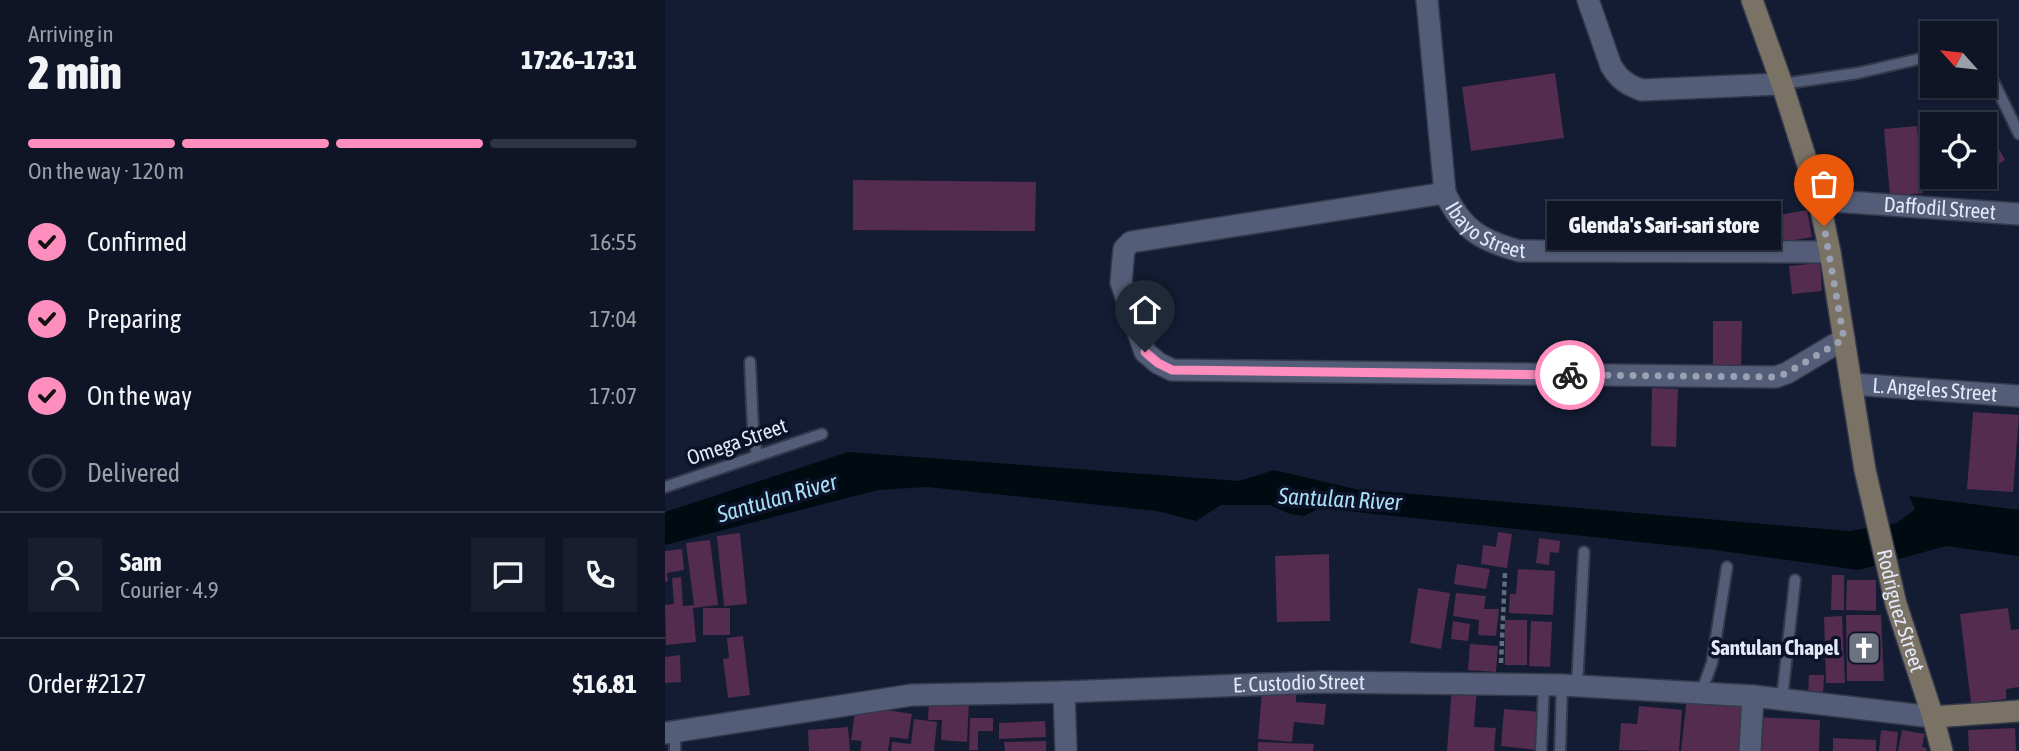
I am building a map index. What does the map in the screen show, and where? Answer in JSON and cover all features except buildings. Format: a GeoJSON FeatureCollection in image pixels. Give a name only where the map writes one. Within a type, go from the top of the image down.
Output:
{"type":"FeatureCollection","features":[{"type":"Feature","properties":{"kind":"main road","name":"Rodriguez Street"},"geometry":{"type":"LineString","coordinates":[[1752,0],[1819,200],[1830,252],[1865,470],[1896,604],[1942,751]]}},
{"type":"Feature","properties":{"kind":"main road"},"geometry":{"type":"LineString","coordinates":[[1933,717],[2019,711]]}},
{"type":"Feature","properties":{"kind":"street","name":"Ibayo Street"},"geometry":{"type":"LineString","coordinates":[[1427,0],[1445,193],[1454,211],[1469,230],[1494,244],[1518,251],[1830,252]]}},
{"type":"Feature","properties":{"kind":"street"},"geometry":{"type":"LineString","coordinates":[[1588,0],[1611,66],[1617,76],[1632,87],[1642,90],[1782,84]]}},
{"type":"Feature","properties":{"kind":"street","name":"Ibayo Street"},"geometry":{"type":"LineString","coordinates":[[1445,193],[1131,242],[1123,249],[1121,282],[1145,352],[1172,370],[1776,377],[1844,339]]}},
{"type":"Feature","properties":{"kind":"street","name":"Daffodil Street"},"geometry":{"type":"LineString","coordinates":[[1819,200],[2019,214]]}},
{"type":"Feature","properties":{"kind":"street","name":"L. Angeles Street"},"geometry":{"type":"LineString","coordinates":[[1851,384],[2019,396]]}},
{"type":"Feature","properties":{"kind":"street","name":"E. Custodio Street"},"geometry":{"type":"LineString","coordinates":[[672,738],[912,695],[1320,682],[1500,684],[1701,693],[1782,699],[1933,717]]}},
{"type":"Feature","properties":{"kind":"street"},"geometry":{"type":"LineString","coordinates":[[1064,692],[1066,751]]}},
{"type":"Feature","properties":{"kind":"street"},"geometry":{"type":"LineString","coordinates":[[1749,751],[1752,696]]}},
{"type":"Feature","properties":{"kind":"lane"},"geometry":{"type":"LineString","coordinates":[[1782,84],[1858,73],[1920,59]]}},
{"type":"Feature","properties":{"kind":"lane"},"geometry":{"type":"LineString","coordinates":[[1997,89],[2019,134]]}},
{"type":"Feature","properties":{"kind":"lane"},"geometry":{"type":"LineString","coordinates":[[750,362],[757,456]]}},
{"type":"Feature","properties":{"kind":"lane","name":"Omega Street"},"geometry":{"type":"LineString","coordinates":[[665,487],[822,434]]}},
{"type":"Feature","properties":{"kind":"lane"},"geometry":{"type":"LineString","coordinates":[[1541,751],[1561,686],[1584,552]]}},
{"type":"Feature","properties":{"kind":"lane"},"geometry":{"type":"LineString","coordinates":[[1701,693],[1712,663],[1727,567]]}},
{"type":"Feature","properties":{"kind":"lane"},"geometry":{"type":"LineString","coordinates":[[1782,699],[1795,580]]}},
{"type":"Feature","properties":{"kind":"lane"},"geometry":{"type":"LineString","coordinates":[[1560,751],[1561,686]]}},
{"type":"Feature","properties":{"kind":"path"},"geometry":{"type":"LineString","coordinates":[[1500,684],[1505,572]]}},
{"type":"Feature","properties":{"kind":"water","name":"Santulan River"},"geometry":{"type":"Polygon","coordinates":[[[848,452],[1239,481],[1274,470],[1355,489],[1849,531],[1897,523],[1915,509],[1909,496],[2019,510],[2019,556],[1946,546],[1859,570],[1715,550],[1319,508],[1304,516],[1290,514],[1270,505],[1221,505],[1196,521],[1157,511],[927,487],[878,490],[665,545],[665,512],[848,452]]]}},
{"type":"Feature","properties":{"kind":"way so far"},"geometry":{"type":"LineString","coordinates":[[1570,375],[1776,377],[1787,373],[1844,339],[1824,226]]}},
{"type":"Feature","properties":{"kind":"place","name":"Glenda's Sari-sari store"},"geometry":{"type":"Point","coordinates":[1824,226]}},
{"type":"Feature","properties":{"kind":"place","name":"Santulan Chapel"},"geometry":{"type":"Point","coordinates":[1864,648]}},
{"type":"Feature","properties":{"kind":"route"},"geometry":{"type":"LineString","coordinates":[[1145,352],[1172,370],[1570,375]]}}]}
